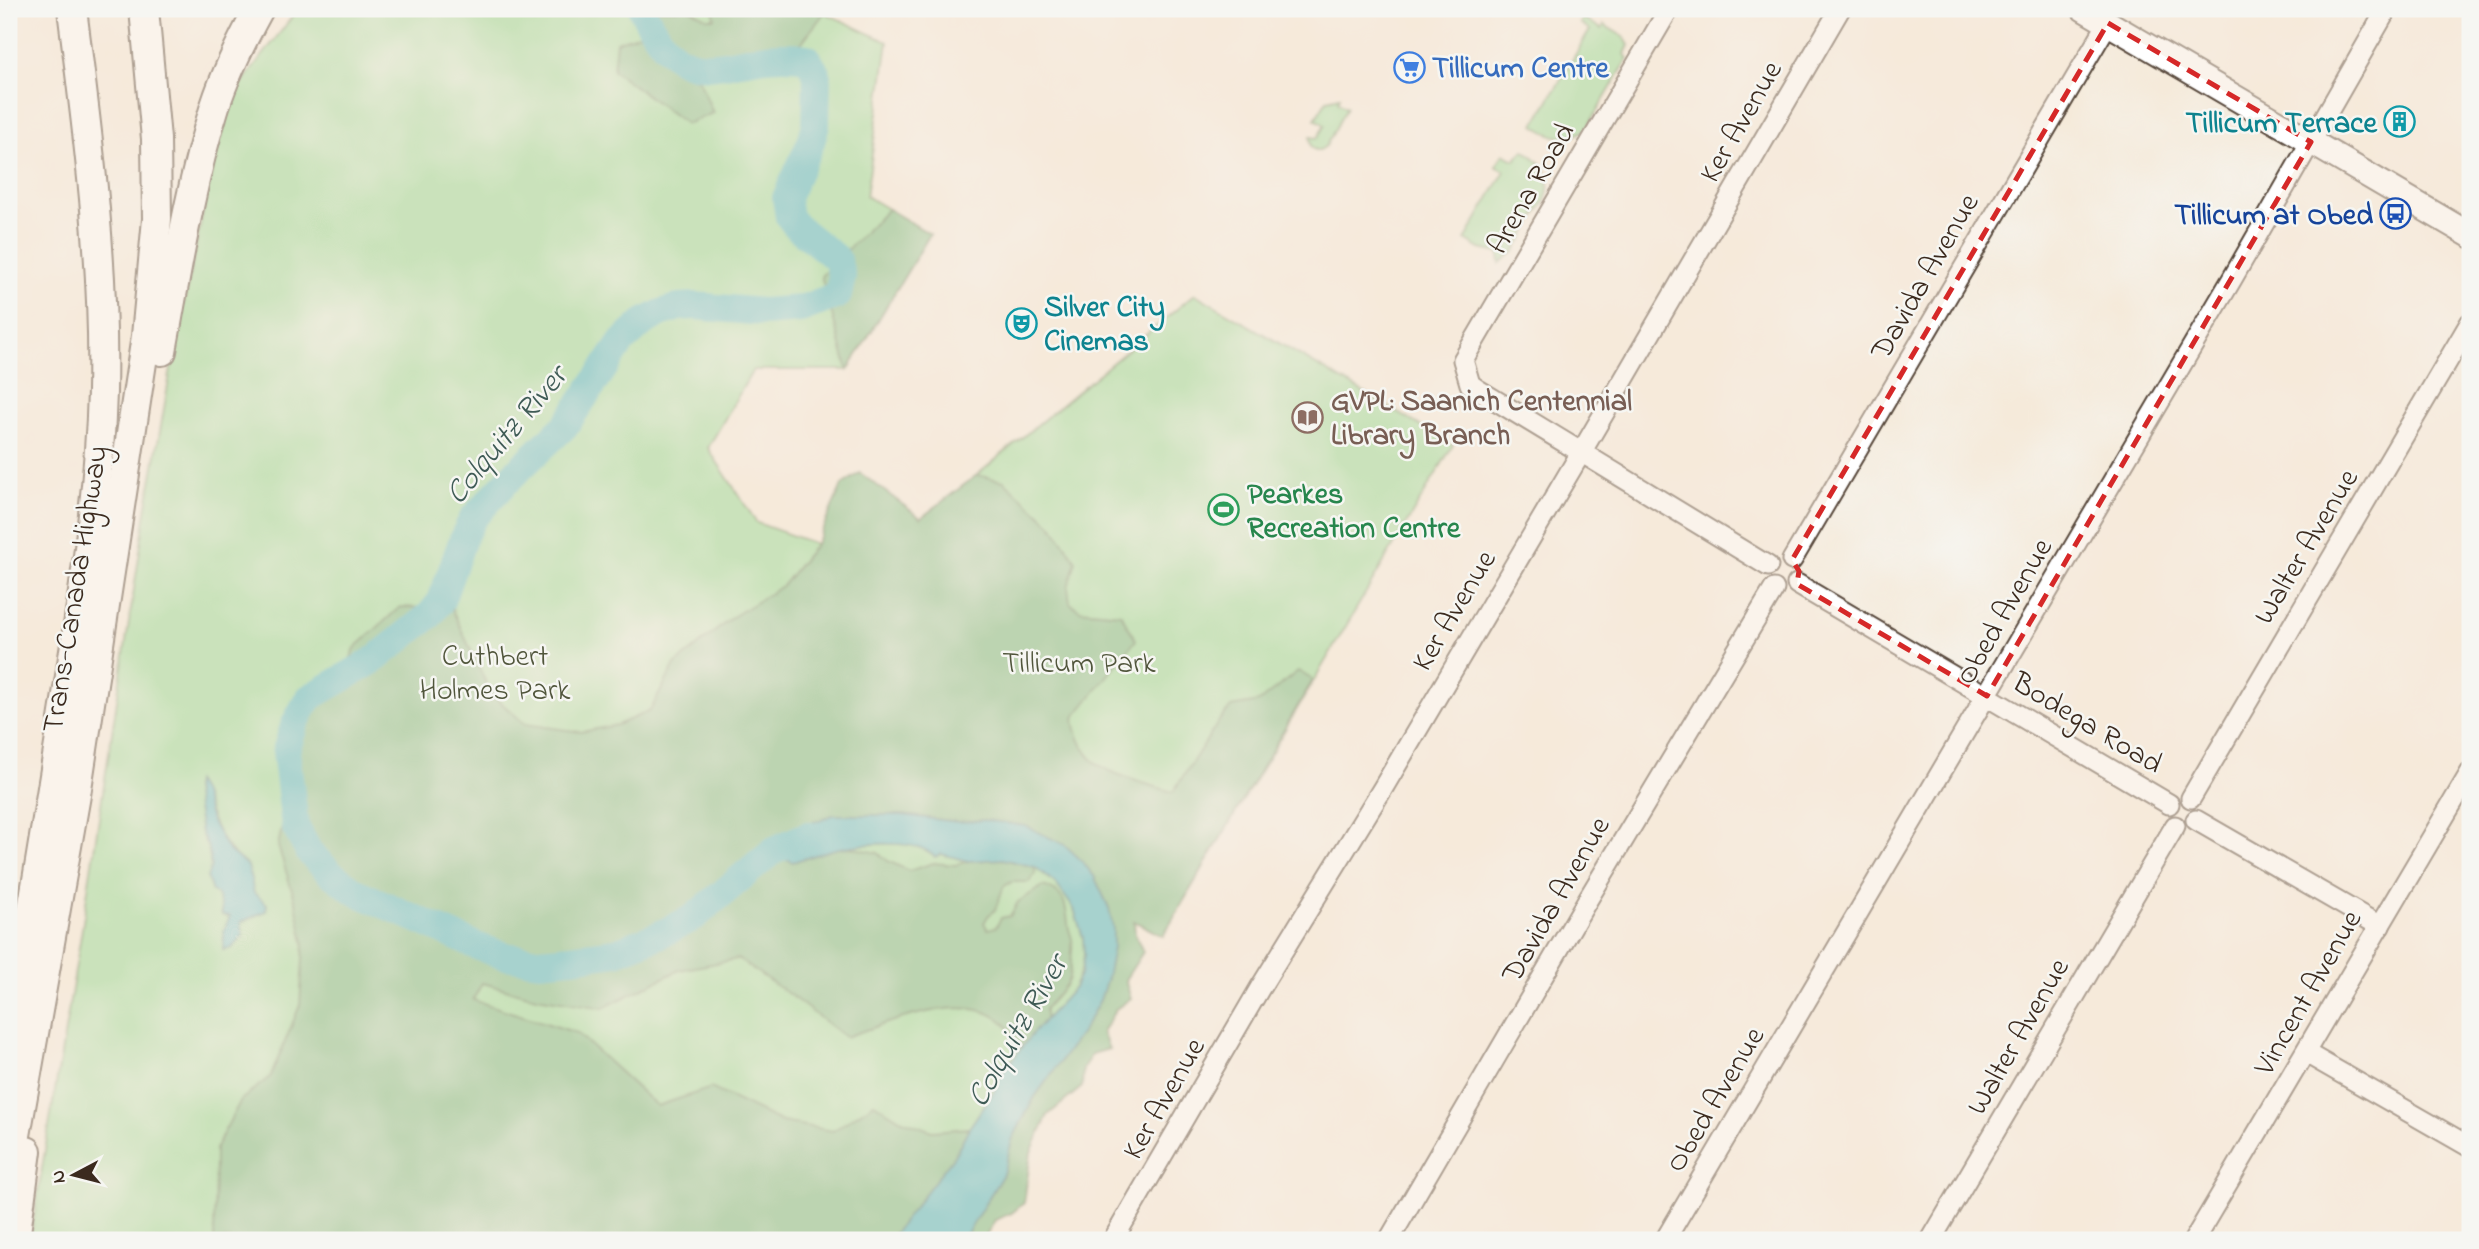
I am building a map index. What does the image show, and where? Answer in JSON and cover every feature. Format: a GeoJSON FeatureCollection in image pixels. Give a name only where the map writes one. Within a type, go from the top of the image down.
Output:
{"type":"FeatureCollection","features":[{"type":"Feature","properties":{"kind":"highway","name":"Trans-Canada Highway"},"geometry":{"type":"LineString","coordinates":[[9,1045],[86,569],[102,394],[101,297],[92,169],[72,9]]}},
{"type":"Feature","properties":{"kind":"highway","name":"Trans-Canada Highway"},"geometry":{"type":"LineString","coordinates":[[9,1175],[64,869],[146,336],[155,242],[156,139],[144,9]]}},
{"type":"Feature","properties":{"kind":"highway"},"geometry":{"type":"LineString","coordinates":[[104,613],[130,522],[173,289],[207,135],[232,62],[260,9]]}},
{"type":"Feature","properties":{"kind":"highway"},"geometry":{"type":"LineString","coordinates":[[9,961],[13,943],[34,902]]}},
{"type":"Feature","properties":{"kind":"highway"},"geometry":{"type":"LineString","coordinates":[[15,1240],[27,1149],[27,1078]]}},
{"type":"Feature","properties":{"kind":"main road"},"geometry":{"type":"LineString","coordinates":[[2084,9],[2470,235]]}},
{"type":"Feature","properties":{"kind":"street","name":"Arena Road"},"geometry":{"type":"LineString","coordinates":[[1581,451],[1476,389],[1470,384],[1463,360],[1669,9]]}},
{"type":"Feature","properties":{"kind":"street","name":"Ker Avenue"},"geometry":{"type":"LineString","coordinates":[[1113,1240],[1390,776],[1840,9]]}},
{"type":"Feature","properties":{"kind":"street","name":"Obed Avenue"},"geometry":{"type":"LineString","coordinates":[[1665,1240],[1987,696],[2387,9]]}},
{"type":"Feature","properties":{"kind":"street","name":"Davida Avenue"},"geometry":{"type":"LineString","coordinates":[[1792,560],[2108,23]]}},
{"type":"Feature","properties":{"kind":"street","name":"Walter Avenue"},"geometry":{"type":"LineString","coordinates":[[2191,798],[2470,323]]}},
{"type":"Feature","properties":{"kind":"street"},"geometry":{"type":"LineString","coordinates":[[1581,451],[1768,566]]}},
{"type":"Feature","properties":{"kind":"street"},"geometry":{"type":"LineString","coordinates":[[1779,558],[1792,560],[1799,571],[1797,584],[1787,591],[1774,589],[1767,579],[1768,566],[1779,558]]}},
{"type":"Feature","properties":{"kind":"street","name":"Bodega Road"},"geometry":{"type":"LineString","coordinates":[[1797,584],[2169,804]]}},
{"type":"Feature","properties":{"kind":"street","name":"Davida Avenue"},"geometry":{"type":"LineString","coordinates":[[1389,1240],[1588,899],[1774,589]]}},
{"type":"Feature","properties":{"kind":"street","name":"Vincent Avenue"},"geometry":{"type":"LineString","coordinates":[[2194,1240],[2470,773]]}},
{"type":"Feature","properties":{"kind":"street"},"geometry":{"type":"LineString","coordinates":[[2178,797],[2191,798],[2198,808],[2196,820],[2186,828],[2175,826],[2167,816],[2169,804],[2178,797]]}},
{"type":"Feature","properties":{"kind":"street"},"geometry":{"type":"LineString","coordinates":[[2196,820],[2380,926]]}},
{"type":"Feature","properties":{"kind":"street","name":"Walter Avenue"},"geometry":{"type":"LineString","coordinates":[[1931,1240],[2175,826]]}},
{"type":"Feature","properties":{"kind":"street"},"geometry":{"type":"LineString","coordinates":[[2306,1053],[2470,1147]]}},
{"type":"Feature","properties":{"kind":"highlighted area"},"geometry":{"type":"Polygon","coordinates":[[[2108,23],[2311,142],[1987,696],[1797,584],[1799,571],[1792,560],[2108,23]]]}},
{"type":"Feature","properties":{"kind":"green space","name":"Cuthbert Holmes Park"},"geometry":{"type":"Polygon","coordinates":[[[298,9],[817,9],[888,42],[866,196],[930,234],[848,370],[753,370],[708,448],[757,523],[816,544],[783,585],[811,602],[977,475],[1195,294],[1453,445],[1163,936],[1109,908],[1074,988],[1054,1011],[897,1240],[30,1240],[81,935],[146,511],[176,340],[213,165],[235,92],[298,9]],[[194,789],[222,915],[227,916],[239,859],[221,838],[203,794],[194,789]]]}},
{"type":"Feature","properties":{"kind":"green space"},"geometry":{"type":"Polygon","coordinates":[[[632,9],[690,9],[707,18],[715,18],[713,9],[817,9],[825,12],[792,55],[705,66],[673,66],[699,80],[713,113],[686,124],[613,70],[616,42],[645,32],[632,9]]]}},
{"type":"Feature","properties":{"kind":"green space"},"geometry":{"type":"Polygon","coordinates":[[[1583,18],[1602,29],[1604,25],[1624,37],[1629,45],[1625,54],[1628,59],[1587,128],[1574,136],[1560,137],[1534,125],[1590,30],[1580,23],[1583,18]]]}},
{"type":"Feature","properties":{"kind":"green space"},"geometry":{"type":"Polygon","coordinates":[[[1340,97],[1338,102],[1347,107],[1326,146],[1315,150],[1311,146],[1310,137],[1317,138],[1325,125],[1315,119],[1327,100],[1340,97]]]}},
{"type":"Feature","properties":{"kind":"green space"},"geometry":{"type":"Polygon","coordinates":[[[1524,150],[1546,170],[1548,190],[1546,199],[1515,251],[1500,263],[1499,253],[1480,249],[1465,240],[1505,171],[1496,166],[1503,154],[1515,160],[1524,150]]]}},
{"type":"Feature","properties":{"kind":"green space"},"geometry":{"type":"Polygon","coordinates":[[[888,209],[930,234],[848,370],[821,276],[888,209]]]}},
{"type":"Feature","properties":{"kind":"green space","name":"Tillicum Park"},"geometry":{"type":"Polygon","coordinates":[[[860,473],[921,518],[977,475],[1004,481],[1052,525],[1076,561],[1068,587],[1070,603],[1080,610],[1121,614],[1136,640],[1074,718],[1083,747],[1102,767],[1132,780],[1173,792],[1231,707],[1259,702],[1298,671],[1313,680],[1163,936],[1134,921],[1135,934],[1143,952],[1125,980],[1131,998],[1116,1009],[1102,1032],[1109,1049],[1092,1054],[1083,1069],[1082,1087],[1048,1115],[1031,1152],[1024,1203],[1012,1213],[995,1220],[984,1240],[963,1240],[1003,1174],[1012,1140],[1034,1098],[1083,1030],[1100,1000],[1107,978],[1109,908],[1094,876],[1065,845],[986,820],[958,822],[902,815],[802,826],[762,845],[850,847],[878,853],[909,871],[933,863],[955,865],[969,861],[1003,859],[1035,867],[1035,874],[1029,882],[1012,882],[1004,886],[995,910],[984,923],[988,929],[996,927],[1001,918],[1010,916],[1018,902],[1043,886],[1060,895],[1065,904],[1072,937],[1069,978],[1045,1009],[1045,1020],[1021,1048],[1002,1021],[986,1012],[967,1009],[924,1012],[845,1037],[738,959],[679,970],[603,1008],[536,997],[482,983],[473,1000],[577,1033],[657,1106],[711,1088],[782,1122],[833,1131],[874,1103],[900,1119],[932,1131],[969,1128],[954,1156],[889,1240],[214,1240],[215,1149],[241,1100],[271,1076],[300,1005],[304,943],[296,903],[278,846],[291,784],[286,751],[295,723],[309,698],[342,679],[355,648],[400,607],[452,609],[491,694],[525,724],[581,732],[617,725],[650,711],[675,665],[731,618],[783,585],[816,544],[842,485],[860,473]]]}},
{"type":"Feature","properties":{"kind":"water"},"geometry":{"type":"Polygon","coordinates":[[[195,781],[203,794],[211,820],[228,850],[248,866],[254,893],[267,904],[266,911],[241,922],[243,936],[232,948],[223,950],[224,931],[230,916],[222,915],[217,895],[212,892],[207,877],[211,867],[209,850],[201,833],[195,781]]]}},
{"type":"Feature","properties":{"kind":"water","name":"Colquitz River"},"geometry":{"type":"Polygon","coordinates":[[[833,815],[902,815],[958,822],[986,820],[1026,826],[1065,845],[1081,860],[1094,876],[1109,908],[1113,948],[1100,1000],[1083,1030],[1034,1098],[1012,1140],[1003,1174],[963,1240],[889,1240],[954,1156],[994,1091],[1001,1074],[1032,1034],[1074,988],[1081,973],[1083,938],[1074,909],[1056,884],[1035,867],[1003,859],[969,861],[941,854],[935,857],[917,847],[890,844],[840,848],[792,862],[761,845],[833,815]]]}},
{"type":"Feature","properties":{"kind":"waterway","name":"Colquitz River"},"geometry":{"type":"LineString","coordinates":[[642,9],[659,39],[677,56],[695,64],[714,65],[780,56],[807,58],[817,74],[816,124],[811,142],[786,198],[789,217],[798,228],[837,259],[842,277],[838,295],[801,309],[763,312],[679,307],[644,322],[622,342],[565,426],[512,476],[473,518],[441,601],[430,615],[374,660],[309,698],[295,723],[286,751],[295,826],[309,852],[330,873],[356,892],[479,947],[505,956],[539,961],[616,952],[659,935],[693,918],[774,850],[808,835]]}},
{"type":"Feature","properties":{"kind":"place","name":"Tillicum Centre"},"geometry":{"type":"Point","coordinates":[1409,67]}},
{"type":"Feature","properties":{"kind":"place","name":"Tillicum Terrace"},"geometry":{"type":"Point","coordinates":[2400,122]}},
{"type":"Feature","properties":{"kind":"place","name":"Tillicum at Obed"},"geometry":{"type":"Point","coordinates":[2396,214]}},
{"type":"Feature","properties":{"kind":"place","name":"Silver City Cinemas"},"geometry":{"type":"Point","coordinates":[1021,323]}},
{"type":"Feature","properties":{"kind":"place","name":"GVPL: Saanich Centennial Library Branch"},"geometry":{"type":"Point","coordinates":[1308,417]}},
{"type":"Feature","properties":{"kind":"place","name":"Pearkes Recreation Centre"},"geometry":{"type":"Point","coordinates":[1224,510]}}]}
